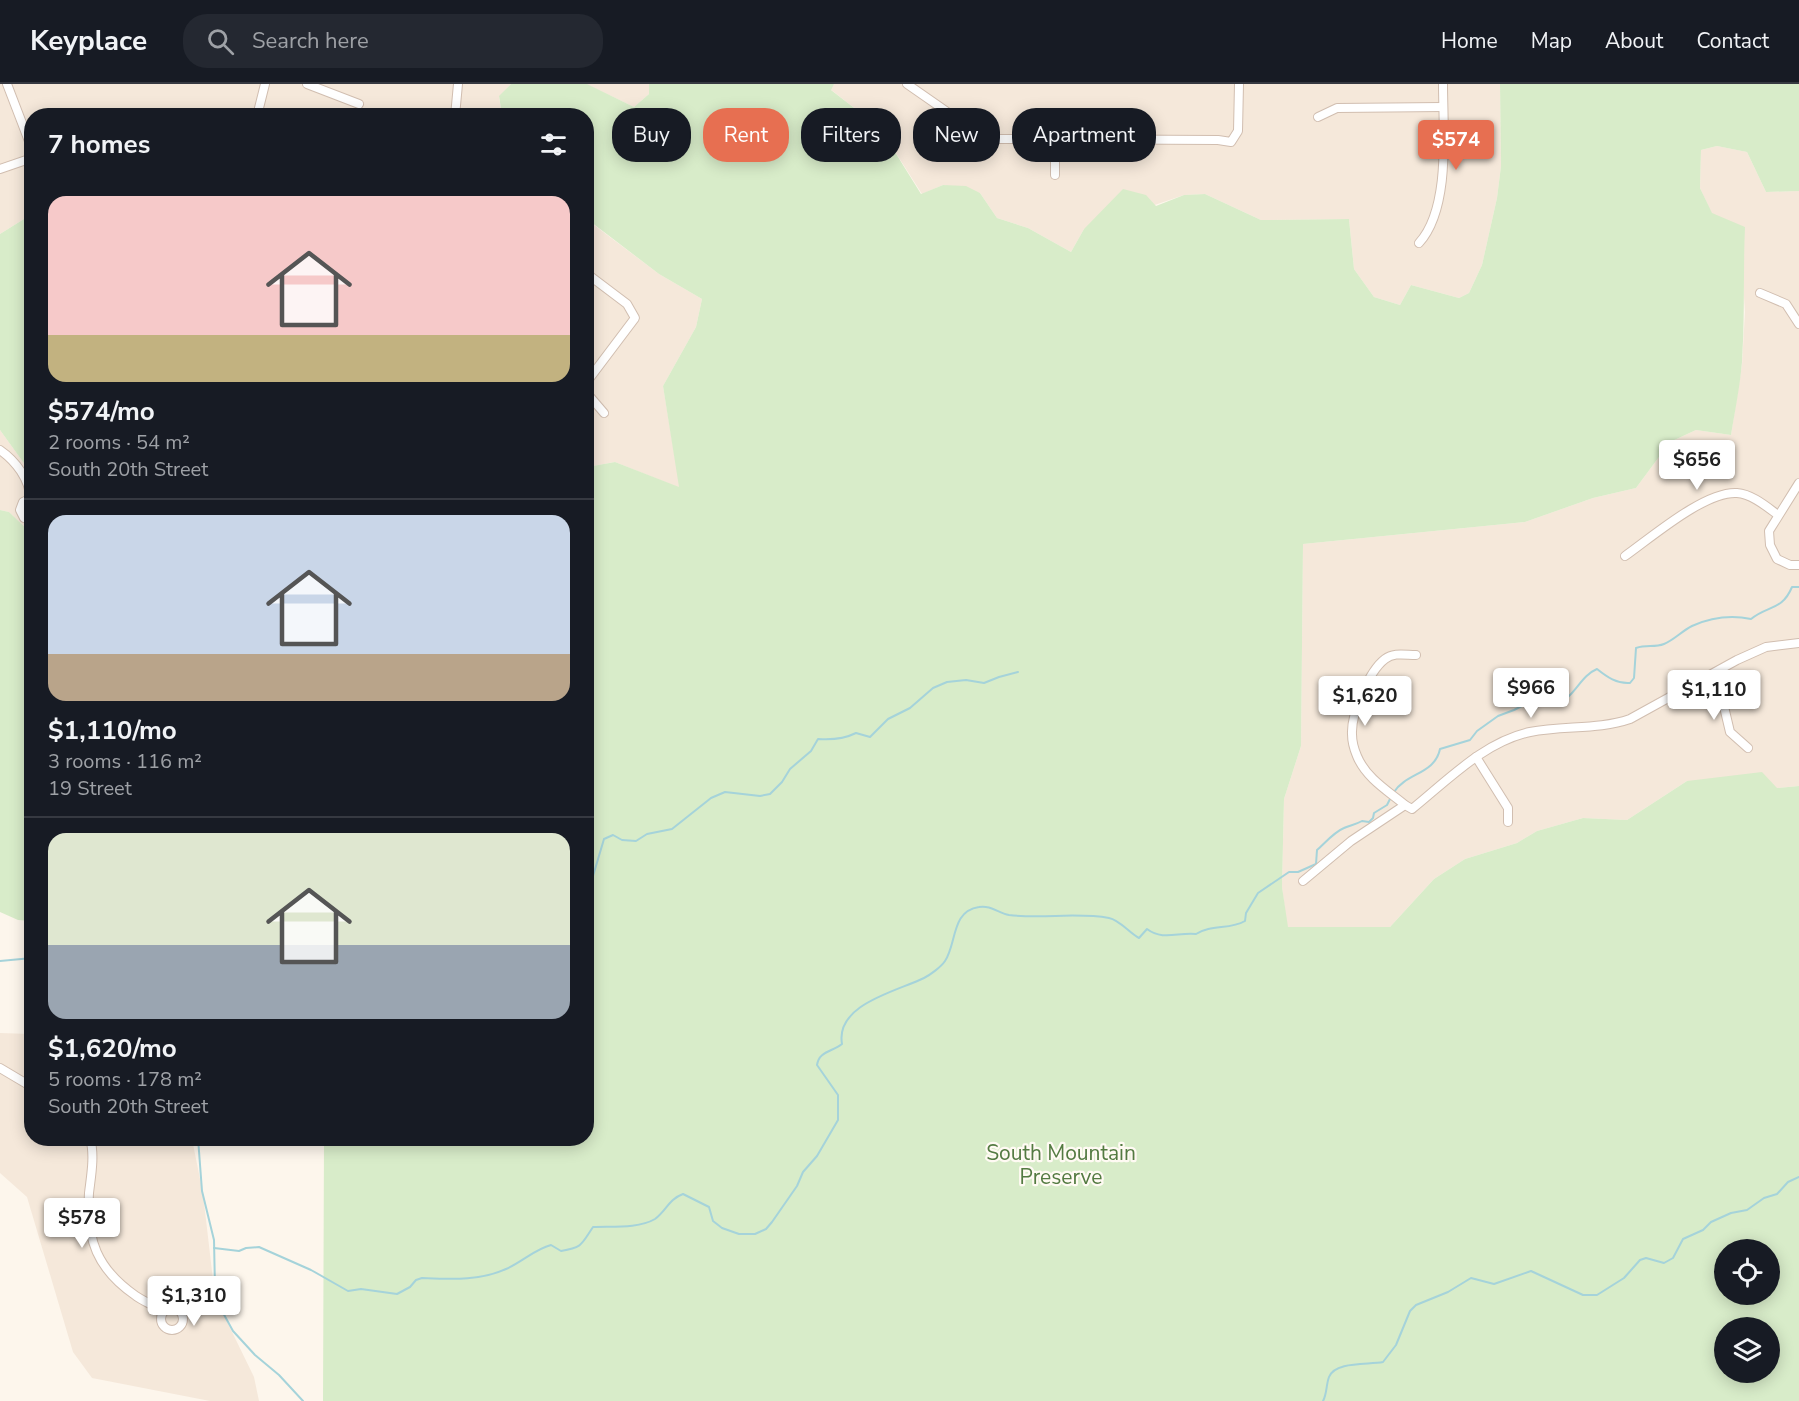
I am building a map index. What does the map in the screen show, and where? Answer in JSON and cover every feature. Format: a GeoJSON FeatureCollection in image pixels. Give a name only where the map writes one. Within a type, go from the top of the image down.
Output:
{"type":"FeatureCollection","features":[{"type":"Feature","properties":{"kind":"street"},"geometry":{"type":"LineString","coordinates":[[7,84],[24,128]]}},
{"type":"Feature","properties":{"kind":"street"},"geometry":{"type":"LineString","coordinates":[[258,108],[265,84]]}},
{"type":"Feature","properties":{"kind":"street"},"geometry":{"type":"LineString","coordinates":[[307,84],[359,104]]}},
{"type":"Feature","properties":{"kind":"street"},"geometry":{"type":"LineString","coordinates":[[456,108],[458,84]]}},
{"type":"Feature","properties":{"kind":"street"},"geometry":{"type":"LineString","coordinates":[[907,84],[987,137],[1012,140]]}},
{"type":"Feature","properties":{"kind":"street"},"geometry":{"type":"LineString","coordinates":[[1156,140],[1232,141],[1238,131],[1239,84]]}},
{"type":"Feature","properties":{"kind":"street"},"geometry":{"type":"LineString","coordinates":[[1419,243],[1427,235],[1431,226],[1443,168],[1443,84]]}},
{"type":"Feature","properties":{"kind":"street"},"geometry":{"type":"LineString","coordinates":[[1318,117],[1337,108],[1443,107]]}},
{"type":"Feature","properties":{"kind":"street"},"geometry":{"type":"LineString","coordinates":[[0,169],[24,161]]}},
{"type":"Feature","properties":{"kind":"street"},"geometry":{"type":"LineString","coordinates":[[1055,162],[1055,175]]}},
{"type":"Feature","properties":{"kind":"street"},"geometry":{"type":"LineString","coordinates":[[594,279],[627,304],[635,318],[594,372]]}},
{"type":"Feature","properties":{"kind":"street"},"geometry":{"type":"LineString","coordinates":[[1760,293],[1786,304],[1799,324]]}},
{"type":"Feature","properties":{"kind":"street"},"geometry":{"type":"LineString","coordinates":[[594,401],[604,413]]}},
{"type":"Feature","properties":{"kind":"street"},"geometry":{"type":"LineString","coordinates":[[0,450],[10,458],[24,476]]}},
{"type":"Feature","properties":{"kind":"street"},"geometry":{"type":"LineString","coordinates":[[1799,483],[1769,531],[1770,545],[1777,559],[1790,565],[1799,565]]}},
{"type":"Feature","properties":{"kind":"street"},"geometry":{"type":"LineString","coordinates":[[1625,556],[1694,508],[1717,495],[1739,493],[1756,500],[1778,514]]}},
{"type":"Feature","properties":{"kind":"street"},"geometry":{"type":"LineString","coordinates":[[24,502],[20,510],[24,518]]}},
{"type":"Feature","properties":{"kind":"street"},"geometry":{"type":"LineString","coordinates":[[1416,656],[1395,654],[1385,658],[1374,670],[1354,715],[1352,735],[1358,759],[1369,776],[1412,809],[1476,757],[1507,738],[1532,732],[1614,725],[1630,719],[1766,647],[1799,642]]}},
{"type":"Feature","properties":{"kind":"street"},"geometry":{"type":"LineString","coordinates":[[1716,673],[1730,732],[1748,748]]}},
{"type":"Feature","properties":{"kind":"street"},"geometry":{"type":"LineString","coordinates":[[1476,757],[1508,808],[1508,822]]}},
{"type":"Feature","properties":{"kind":"street"},"geometry":{"type":"LineString","coordinates":[[1303,881],[1352,841],[1405,805]]}},
{"type":"Feature","properties":{"kind":"street"},"geometry":{"type":"LineString","coordinates":[[0,1068],[24,1082]]}},
{"type":"Feature","properties":{"kind":"street"},"geometry":{"type":"LineString","coordinates":[[91,1146],[89,1228],[99,1259],[123,1287],[163,1312]]}},
{"type":"Feature","properties":{"kind":"shaded area"},"geometry":{"type":"Polygon","coordinates":[[[0,84],[511,84],[499,97],[501,108],[24,108],[24,219],[0,234],[0,84]]]}},
{"type":"Feature","properties":{"kind":"shaded area"},"geometry":{"type":"Polygon","coordinates":[[[586,84],[649,84],[649,94],[634,107],[586,84]]]}},
{"type":"Feature","properties":{"kind":"shaded area"},"geometry":{"type":"Polygon","coordinates":[[[834,84],[1500,84],[1501,166],[1497,198],[1482,265],[1469,293],[1459,298],[1411,285],[1400,305],[1374,297],[1354,269],[1349,219],[1261,220],[1205,194],[1184,195],[1084,229],[1071,252],[1028,228],[997,218],[980,193],[943,185],[922,194],[901,161],[901,108],[854,108],[830,89],[834,84]]]}},
{"type":"Feature","properties":{"kind":"shaded area"},"geometry":{"type":"Polygon","coordinates":[[[1717,146],[1747,152],[1766,192],[1799,191],[1799,786],[1777,788],[1687,781],[1627,820],[1583,818],[1537,831],[1517,843],[1465,859],[1434,879],[1390,927],[1287,927],[1282,887],[1284,799],[1301,746],[1303,544],[1525,522],[1593,498],[1636,488],[1670,442],[1696,430],[1731,435],[1742,365],[1745,312],[1743,282],[1700,188],[1701,150],[1717,146]]]}},
{"type":"Feature","properties":{"kind":"shaded area"},"geometry":{"type":"Polygon","coordinates":[[[594,225],[659,274],[702,299],[696,327],[663,386],[680,488],[615,462],[594,466],[594,225]]]}},
{"type":"Feature","properties":{"kind":"shaded area"},"geometry":{"type":"Polygon","coordinates":[[[0,430],[24,463],[24,526],[9,512],[0,510],[0,430]]]}},
{"type":"Feature","properties":{"kind":"shaded area"},"geometry":{"type":"Polygon","coordinates":[[[0,1033],[24,1034],[24,1146],[193,1146],[203,1194],[215,1297],[254,1377],[259,1401],[210,1401],[92,1378],[73,1352],[27,1197],[0,1173],[0,1033]]]}},
{"type":"Feature","properties":{"kind":"green space","name":"South Mountain Preserve"},"geometry":{"type":"Polygon","coordinates":[[[511,84],[587,84],[634,107],[649,94],[649,84],[834,84],[831,90],[854,108],[801,108],[801,162],[901,162],[921,194],[943,185],[966,186],[980,193],[997,218],[1028,228],[1071,252],[1084,229],[1123,189],[1146,195],[1156,206],[1184,195],[1205,194],[1261,220],[1349,219],[1354,269],[1374,297],[1400,305],[1411,285],[1459,298],[1469,293],[1482,265],[1497,198],[1501,166],[1500,84],[1799,84],[1799,191],[1766,192],[1747,152],[1717,146],[1701,150],[1700,188],[1712,213],[1745,227],[1742,362],[1731,435],[1696,430],[1670,442],[1636,488],[1593,498],[1525,522],[1303,544],[1301,746],[1284,799],[1282,887],[1288,927],[1390,927],[1434,879],[1465,859],[1517,843],[1537,831],[1583,818],[1627,820],[1687,781],[1762,772],[1777,788],[1799,786],[1799,1401],[323,1401],[324,1146],[594,1146],[594,466],[615,462],[679,487],[663,386],[696,327],[702,299],[659,274],[594,224],[594,108],[501,108],[499,96],[511,84]]]}},
{"type":"Feature","properties":{"kind":"green space"},"geometry":{"type":"Polygon","coordinates":[[[24,219],[24,463],[0,430],[0,234],[24,219]]]}},
{"type":"Feature","properties":{"kind":"green space"},"geometry":{"type":"Polygon","coordinates":[[[0,510],[9,512],[24,526],[24,920],[0,912],[0,510]]]}},
{"type":"Feature","properties":{"kind":"waterway"},"geometry":{"type":"LineString","coordinates":[[1394,792],[1399,786],[1432,764],[1440,749],[1470,740],[1477,731],[1498,716],[1539,697],[1557,704],[1568,697],[1586,676],[1597,669],[1616,681],[1630,683],[1634,678],[1636,648],[1664,644],[1692,626],[1706,621],[1728,617],[1751,619],[1779,604],[1792,587],[1799,587]]}},
{"type":"Feature","properties":{"kind":"waterway"},"geometry":{"type":"LineString","coordinates":[[594,873],[604,839],[613,835],[622,840],[636,841],[647,834],[672,829],[711,798],[725,792],[760,796],[770,794],[782,782],[790,769],[811,751],[818,739],[837,739],[856,733],[870,737],[888,719],[910,708],[933,688],[947,682],[966,680],[984,683],[1018,672]]}},
{"type":"Feature","properties":{"kind":"waterway"},"geometry":{"type":"LineString","coordinates":[[214,1248],[239,1251],[259,1247],[311,1270],[348,1291],[361,1289],[397,1294],[422,1278],[486,1276],[506,1269],[539,1249],[551,1245],[561,1251],[574,1248],[583,1241],[593,1227],[633,1226],[648,1222],[659,1216],[674,1199],[683,1194],[709,1207],[713,1221],[722,1228],[739,1234],[755,1234],[766,1229],[772,1222],[797,1186],[803,1172],[817,1156],[838,1120],[838,1095],[817,1065],[818,1060],[826,1052],[842,1044],[842,1030],[848,1019],[858,1009],[885,994],[924,978],[941,966],[949,954],[959,921],[970,910],[983,907],[1009,915],[1097,916],[1117,921],[1139,938],[1147,929],[1159,935],[1196,934],[1208,929],[1239,924],[1245,921],[1246,913],[1258,893],[1289,872],[1298,872],[1316,864],[1317,850],[1329,838],[1346,827],[1362,821],[1369,822],[1374,813],[1387,805],[1391,797]]}},
{"type":"Feature","properties":{"kind":"waterway"},"geometry":{"type":"LineString","coordinates":[[0,961],[24,959]]}},
{"type":"Feature","properties":{"kind":"waterway"},"geometry":{"type":"LineString","coordinates":[[199,1146],[202,1191],[214,1240],[215,1288],[222,1301],[222,1311],[233,1331],[303,1401]]}},
{"type":"Feature","properties":{"kind":"waterway"},"geometry":{"type":"LineString","coordinates":[[1323,1401],[1332,1372],[1345,1366],[1383,1362],[1396,1345],[1410,1311],[1416,1305],[1448,1292],[1471,1278],[1494,1284],[1531,1271],[1583,1295],[1597,1295],[1624,1278],[1640,1260],[1646,1258],[1664,1263],[1673,1258],[1683,1239],[1703,1230],[1711,1222],[1731,1213],[1747,1210],[1764,1198],[1777,1194],[1788,1182],[1799,1177]]}}]}
